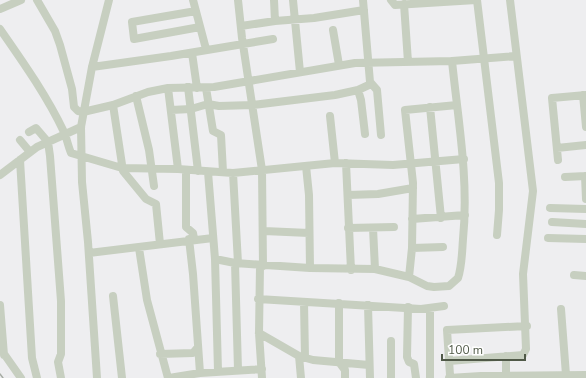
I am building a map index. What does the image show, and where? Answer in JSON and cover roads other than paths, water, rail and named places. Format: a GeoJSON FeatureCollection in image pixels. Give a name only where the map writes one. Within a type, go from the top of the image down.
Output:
{"type":"FeatureCollection","features":[{"type":"Feature","properties":{"kind":"street"},"geometry":{"type":"LineString","coordinates":[[0,9],[8,3],[22,0]]}},
{"type":"Feature","properties":{"kind":"street"},"geometry":{"type":"LineString","coordinates":[[37,0],[55,31],[60,45],[74,107],[78,111],[83,112],[113,105],[136,96],[168,88],[206,88],[250,82],[339,65],[368,62],[452,61],[516,56]]}},
{"type":"Feature","properties":{"kind":"street"},"geometry":{"type":"LineString","coordinates":[[97,378],[89,253],[82,182],[82,127],[83,112],[92,67],[109,0]]}},
{"type":"Feature","properties":{"kind":"street"},"geometry":{"type":"LineString","coordinates":[[193,0],[206,50]]}},
{"type":"Feature","properties":{"kind":"street"},"geometry":{"type":"LineString","coordinates":[[238,0],[262,170],[264,231],[258,299],[262,378]]}},
{"type":"Feature","properties":{"kind":"street"},"geometry":{"type":"LineString","coordinates":[[274,0],[275,20]]}},
{"type":"Feature","properties":{"kind":"street"},"geometry":{"type":"LineString","coordinates":[[293,0],[300,72]]}},
{"type":"Feature","properties":{"kind":"street"},"geometry":{"type":"LineString","coordinates":[[363,0],[368,62],[371,84],[377,90],[381,135]]}},
{"type":"Feature","properties":{"kind":"street"},"geometry":{"type":"LineString","coordinates":[[391,0],[393,4],[476,0],[499,183],[497,235]]}},
{"type":"Feature","properties":{"kind":"street"},"geometry":{"type":"LineString","coordinates":[[449,361],[523,355],[525,353],[527,326],[523,274],[532,191],[510,0]]}},
{"type":"Feature","properties":{"kind":"street"},"geometry":{"type":"LineString","coordinates":[[404,4],[408,62]]}},
{"type":"Feature","properties":{"kind":"street"},"geometry":{"type":"LineString","coordinates":[[241,26],[275,20],[295,19],[364,10]]}},
{"type":"Feature","properties":{"kind":"street"},"geometry":{"type":"LineString","coordinates":[[196,11],[132,22],[134,39],[200,27]]}},
{"type":"Feature","properties":{"kind":"street"},"geometry":{"type":"LineString","coordinates":[[0,29],[23,62],[65,133],[71,153],[82,157],[122,168],[182,169],[233,173],[335,163],[392,165],[464,159]]}},
{"type":"Feature","properties":{"kind":"street"},"geometry":{"type":"LineString","coordinates":[[333,30],[339,65]]}},
{"type":"Feature","properties":{"kind":"street"},"geometry":{"type":"LineString","coordinates":[[92,67],[192,53],[273,39]]}},
{"type":"Feature","properties":{"kind":"street"},"geometry":{"type":"LineString","coordinates":[[192,53],[197,88]]}},
{"type":"Feature","properties":{"kind":"street"},"geometry":{"type":"LineString","coordinates":[[215,259],[262,266],[351,270],[375,269],[409,277],[426,286],[443,287],[455,283],[461,271],[465,215],[464,159],[452,61]]}},
{"type":"Feature","properties":{"kind":"street"},"geometry":{"type":"LineString","coordinates":[[170,110],[191,108],[208,104],[219,106],[253,105],[335,95],[358,90],[371,84]]}},
{"type":"Feature","properties":{"kind":"street"},"geometry":{"type":"LineString","coordinates":[[188,87],[198,171]]}},
{"type":"Feature","properties":{"kind":"street"},"geometry":{"type":"LineString","coordinates":[[168,88],[170,110],[182,169],[186,227],[193,233],[191,239],[200,373]]}},
{"type":"Feature","properties":{"kind":"street"},"geometry":{"type":"LineString","coordinates":[[206,88],[214,131],[221,135],[223,172]]}},
{"type":"Feature","properties":{"kind":"street"},"geometry":{"type":"LineString","coordinates":[[358,90],[361,100],[365,134]]}},
{"type":"Feature","properties":{"kind":"street"},"geometry":{"type":"LineString","coordinates":[[558,160],[552,98],[585,95],[586,127]]}},
{"type":"Feature","properties":{"kind":"street"},"geometry":{"type":"LineString","coordinates":[[136,96],[149,150],[154,186]]}},
{"type":"Feature","properties":{"kind":"street"},"geometry":{"type":"LineString","coordinates":[[113,105],[122,168],[146,199],[156,204],[160,244]]}},
{"type":"Feature","properties":{"kind":"street"},"geometry":{"type":"LineString","coordinates":[[409,277],[412,248],[413,188],[405,110],[457,105]]}},
{"type":"Feature","properties":{"kind":"street"},"geometry":{"type":"LineString","coordinates":[[430,107],[441,218]]}},
{"type":"Feature","properties":{"kind":"street"},"geometry":{"type":"LineString","coordinates":[[330,116],[335,163]]}},
{"type":"Feature","properties":{"kind":"street"},"geometry":{"type":"LineString","coordinates":[[0,175],[30,152],[65,133],[82,127]]}},
{"type":"Feature","properties":{"kind":"street"},"geometry":{"type":"LineString","coordinates":[[28,132],[36,128],[48,142],[53,173],[61,301],[61,354],[58,362],[61,378]]}},
{"type":"Feature","properties":{"kind":"street"},"geometry":{"type":"LineString","coordinates":[[20,140],[30,152]]}},
{"type":"Feature","properties":{"kind":"street"},"geometry":{"type":"LineString","coordinates":[[557,148],[586,145]]}},
{"type":"Feature","properties":{"kind":"street"},"geometry":{"type":"LineString","coordinates":[[20,160],[32,358],[37,378]]}},
{"type":"Feature","properties":{"kind":"street"},"geometry":{"type":"LineString","coordinates":[[346,163],[351,270]]}},
{"type":"Feature","properties":{"kind":"street"},"geometry":{"type":"LineString","coordinates":[[306,166],[309,195],[310,268]]}},
{"type":"Feature","properties":{"kind":"street"},"geometry":{"type":"LineString","coordinates":[[208,172],[215,259],[218,371]]}},
{"type":"Feature","properties":{"kind":"street"},"geometry":{"type":"LineString","coordinates":[[233,173],[238,370]]}},
{"type":"Feature","properties":{"kind":"street"},"geometry":{"type":"LineString","coordinates":[[565,177],[586,176],[586,199]]}},
{"type":"Feature","properties":{"kind":"street"},"geometry":{"type":"LineString","coordinates":[[348,195],[378,194],[413,188]]}},
{"type":"Feature","properties":{"kind":"street"},"geometry":{"type":"LineString","coordinates":[[550,208],[586,210]]}},
{"type":"Feature","properties":{"kind":"street"},"geometry":{"type":"LineString","coordinates":[[412,219],[465,215]]}},
{"type":"Feature","properties":{"kind":"street"},"geometry":{"type":"LineString","coordinates":[[552,222],[586,224]]}},
{"type":"Feature","properties":{"kind":"street"},"geometry":{"type":"LineString","coordinates":[[348,228],[394,227]]}},
{"type":"Feature","properties":{"kind":"street"},"geometry":{"type":"LineString","coordinates":[[373,228],[375,269]]}},
{"type":"Feature","properties":{"kind":"street"},"geometry":{"type":"LineString","coordinates":[[264,231],[309,233]]}},
{"type":"Feature","properties":{"kind":"street"},"geometry":{"type":"LineString","coordinates":[[89,253],[139,248],[191,239],[213,238]]}},
{"type":"Feature","properties":{"kind":"street"},"geometry":{"type":"LineString","coordinates":[[548,238],[586,238]]}},
{"type":"Feature","properties":{"kind":"street"},"geometry":{"type":"LineString","coordinates":[[412,248],[444,247]]}},
{"type":"Feature","properties":{"kind":"street"},"geometry":{"type":"LineString","coordinates":[[139,248],[147,300],[156,331],[160,354],[168,378],[218,371],[262,369]]}},
{"type":"Feature","properties":{"kind":"street"},"geometry":{"type":"LineString","coordinates":[[574,275],[586,276]]}},
{"type":"Feature","properties":{"kind":"street"},"geometry":{"type":"LineString","coordinates":[[113,296],[122,378]]}},
{"type":"Feature","properties":{"kind":"street"},"geometry":{"type":"LineString","coordinates":[[258,299],[368,304],[430,309],[444,306]]}},
{"type":"Feature","properties":{"kind":"street"},"geometry":{"type":"LineString","coordinates":[[301,378],[304,302]]}},
{"type":"Feature","properties":{"kind":"street"},"geometry":{"type":"LineString","coordinates":[[339,303],[339,362],[345,370],[345,378]]}},
{"type":"Feature","properties":{"kind":"street"},"geometry":{"type":"LineString","coordinates":[[368,304],[370,378]]}},
{"type":"Feature","properties":{"kind":"street"},"geometry":{"type":"LineString","coordinates":[[0,305],[2,352],[21,378]]}},
{"type":"Feature","properties":{"kind":"street"},"geometry":{"type":"LineString","coordinates":[[408,307],[407,357],[409,362],[414,364],[416,378]]}},
{"type":"Feature","properties":{"kind":"street"},"geometry":{"type":"LineString","coordinates":[[430,309],[430,378]]}},
{"type":"Feature","properties":{"kind":"street"},"geometry":{"type":"LineString","coordinates":[[562,309],[566,375]]}},
{"type":"Feature","properties":{"kind":"street"},"geometry":{"type":"LineString","coordinates":[[452,378],[450,375],[447,330],[527,326]]}},
{"type":"Feature","properties":{"kind":"street"},"geometry":{"type":"LineString","coordinates":[[259,333],[302,357],[313,360],[369,365]]}},
{"type":"Feature","properties":{"kind":"street"},"geometry":{"type":"LineString","coordinates":[[391,378],[392,341]]}},
{"type":"Feature","properties":{"kind":"street"},"geometry":{"type":"LineString","coordinates":[[160,354],[193,353],[198,347]]}},
{"type":"Feature","properties":{"kind":"street"},"geometry":{"type":"LineString","coordinates":[[506,356],[506,377]]}},
{"type":"Feature","properties":{"kind":"street"},"geometry":{"type":"LineString","coordinates":[[448,378],[586,375]]}},
{"type":"Feature","properties":{"kind":"railway"},"geometry":{"type":"LineString","coordinates":[[0,374],[3,378]]}}]}
